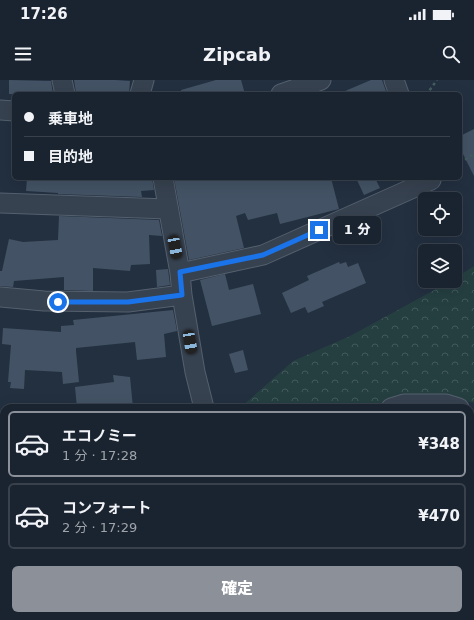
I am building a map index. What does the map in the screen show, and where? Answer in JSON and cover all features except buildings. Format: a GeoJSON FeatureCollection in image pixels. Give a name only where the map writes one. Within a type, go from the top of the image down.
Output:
{"type":"FeatureCollection","features":[{"type":"Feature","properties":{"kind":"street"},"geometry":{"type":"LineString","coordinates":[[62,80],[64,92]]}},
{"type":"Feature","properties":{"kind":"street"},"geometry":{"type":"LineString","coordinates":[[141,92],[144,80]]}},
{"type":"Feature","properties":{"kind":"street"},"geometry":{"type":"LineString","coordinates":[[394,80],[398,92]]}},
{"type":"Feature","properties":{"kind":"street"},"geometry":{"type":"LineString","coordinates":[[286,92],[316,81]]}},
{"type":"Feature","properties":{"kind":"street"},"geometry":{"type":"LineString","coordinates":[[0,110],[12,111]]}},
{"type":"Feature","properties":{"kind":"street"},"geometry":{"type":"LineString","coordinates":[[163,180],[180,272],[182,295],[203,404]]}},
{"type":"Feature","properties":{"kind":"street"},"geometry":{"type":"LineString","coordinates":[[180,272],[263,255],[431,180]]}},
{"type":"Feature","properties":{"kind":"street"},"geometry":{"type":"LineString","coordinates":[[0,203],[168,209]]}},
{"type":"Feature","properties":{"kind":"street"},"geometry":{"type":"LineString","coordinates":[[0,297],[44,302],[128,302],[182,295]]}},
{"type":"Feature","properties":{"kind":"street"},"geometry":{"type":"LineString","coordinates":[[404,404],[446,404]]}},
{"type":"Feature","properties":{"kind":"path"},"geometry":{"type":"LineString","coordinates":[[428,92],[437,80]]}},
{"type":"Feature","properties":{"kind":"path"},"geometry":{"type":"LineString","coordinates":[[462,162],[474,154]]}},
{"type":"Feature","properties":{"kind":"green space"},"geometry":{"type":"Polygon","coordinates":[[[474,266],[474,403],[438,395],[402,404],[245,404],[293,361],[350,336],[438,288],[462,288],[462,274],[474,266]]]}},
{"type":"Feature","properties":{"kind":"route"},"geometry":{"type":"LineString","coordinates":[[58,302],[128,302],[182,295],[180,272],[263,255],[319,230]]}}]}
